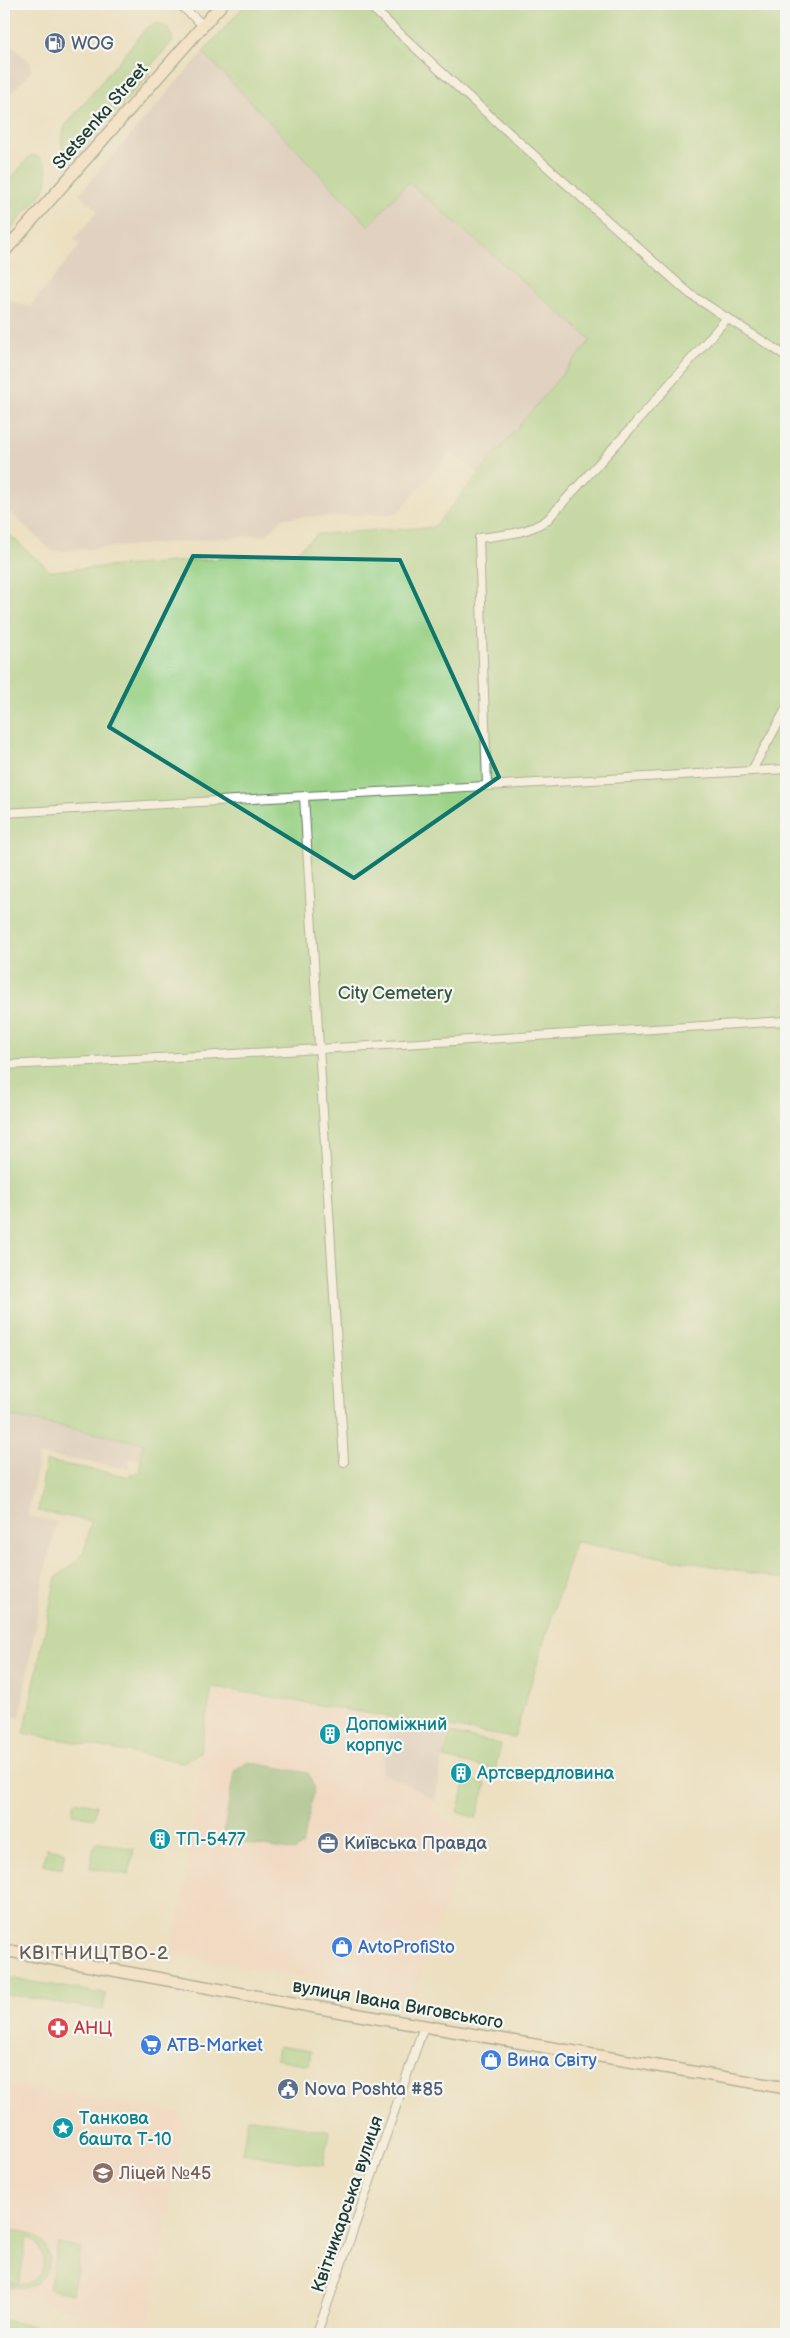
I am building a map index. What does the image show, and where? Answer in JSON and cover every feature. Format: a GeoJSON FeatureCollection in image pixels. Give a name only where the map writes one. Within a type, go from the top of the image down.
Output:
{"type":"FeatureCollection","features":[{"type":"Feature","properties":{"kind":"main road","name":"Stetsenka Street"},"geometry":{"type":"LineString","coordinates":[[4,252],[222,4]]}},
{"type":"Feature","properties":{"kind":"main road","name":"вулиця Івана Виговського"},"geometry":{"type":"LineString","coordinates":[[4,1950],[424,2026],[786,2088]]}},
{"type":"Feature","properties":{"kind":"street"},"geometry":{"type":"LineString","coordinates":[[179,4],[203,25]]}},
{"type":"Feature","properties":{"kind":"street"},"geometry":{"type":"LineString","coordinates":[[368,4],[461,90],[677,282],[727,318],[786,356]]}},
{"type":"Feature","properties":{"kind":"street"},"geometry":{"type":"LineString","coordinates":[[487,786],[479,538],[520,533],[534,529],[547,520],[633,426],[727,318]]}},
{"type":"Feature","properties":{"kind":"street"},"geometry":{"type":"LineString","coordinates":[[752,770],[786,709]]}},
{"type":"Feature","properties":{"kind":"street"},"geometry":{"type":"LineString","coordinates":[[4,813],[786,769]]}},
{"type":"Feature","properties":{"kind":"street"},"geometry":{"type":"LineString","coordinates":[[304,796],[344,1462]]}},
{"type":"Feature","properties":{"kind":"street"},"geometry":{"type":"LineString","coordinates":[[4,1065],[786,1021]]}},
{"type":"Feature","properties":{"kind":"street","name":"Квітникарська вулиця"},"geometry":{"type":"LineString","coordinates":[[317,2334],[424,2026]]}},
{"type":"Feature","properties":{"kind":"highlighted area"},"geometry":{"type":"Polygon","coordinates":[[[193,556],[400,560],[499,777],[354,878],[109,727],[193,556]]]}},
{"type":"Feature","properties":{"kind":"shaded area"},"geometry":{"type":"Polygon","coordinates":[[[4,39],[31,63],[31,72],[4,102],[4,39]]]}},
{"type":"Feature","properties":{"kind":"shaded area"},"geometry":{"type":"Polygon","coordinates":[[[203,52],[368,225],[407,182],[591,340],[479,474],[450,452],[397,514],[283,518],[266,535],[53,552],[4,507],[4,298],[30,307],[80,245],[74,239],[98,211],[79,194],[203,52]]]}},
{"type":"Feature","properties":{"kind":"shaded area"},"geometry":{"type":"Polygon","coordinates":[[[4,1415],[143,1443],[140,1460],[130,1459],[128,1468],[39,1455],[28,1516],[57,1522],[44,1575],[20,1718],[4,1716],[4,1415]]]}},
{"type":"Feature","properties":{"kind":"shaded area","name":"Київська Правда"},"geometry":{"type":"Polygon","coordinates":[[[213,1689],[448,1731],[435,1801],[431,1809],[469,1835],[415,1998],[171,1953],[190,1853],[188,1850],[213,1689]]]}},
{"type":"Feature","properties":{"kind":"shaded area"},"geometry":{"type":"Polygon","coordinates":[[[390,1721],[448,1731],[435,1801],[411,1786],[381,1773],[390,1721]]]}},
{"type":"Feature","properties":{"kind":"shaded area","name":"Ліцей №45"},"geometry":{"type":"Polygon","coordinates":[[[4,2083],[180,2113],[184,2125],[149,2328],[96,2319],[46,2302],[4,2293],[4,2083]]]}},
{"type":"Feature","properties":{"kind":"green space","name":"City Cemetery"},"geometry":{"type":"Polygon","coordinates":[[[246,4],[786,4],[786,1579],[575,1542],[514,1738],[212,1687],[200,1753],[183,1762],[24,1733],[56,1577],[73,1565],[82,1554],[91,1521],[38,1511],[46,1461],[127,1476],[139,1472],[143,1443],[4,1415],[4,530],[50,571],[294,553],[318,534],[434,527],[591,340],[408,182],[369,226],[203,52],[246,4]]]}},
{"type":"Feature","properties":{"kind":"green space"},"geometry":{"type":"Polygon","coordinates":[[[158,23],[169,28],[173,41],[146,71],[150,74],[78,155],[70,156],[64,154],[61,141],[65,126],[147,27],[158,23]]]}},
{"type":"Feature","properties":{"kind":"green space"},"geometry":{"type":"Polygon","coordinates":[[[34,155],[46,165],[47,180],[44,191],[4,237],[4,187],[30,156],[34,155]]]}},
{"type":"Feature","properties":{"kind":"green space"},"geometry":{"type":"Polygon","coordinates":[[[450,1733],[501,1744],[495,1770],[444,1758],[450,1733]]]}},
{"type":"Feature","properties":{"kind":"green space"},"geometry":{"type":"Polygon","coordinates":[[[248,1762],[308,1773],[314,1788],[303,1845],[294,1851],[231,1841],[224,1831],[234,1771],[248,1762]]]}},
{"type":"Feature","properties":{"kind":"green space"},"geometry":{"type":"Polygon","coordinates":[[[467,1778],[486,1784],[476,1818],[457,1812],[467,1778]]]}},
{"type":"Feature","properties":{"kind":"green space"},"geometry":{"type":"Polygon","coordinates":[[[75,1801],[96,1805],[94,1818],[72,1814],[75,1801]]]}},
{"type":"Feature","properties":{"kind":"green space"},"geometry":{"type":"Polygon","coordinates":[[[95,1842],[134,1849],[129,1875],[90,1868],[95,1842]]]}},
{"type":"Feature","properties":{"kind":"green space"},"geometry":{"type":"Polygon","coordinates":[[[46,1848],[65,1851],[62,1869],[43,1865],[46,1848]]]}},
{"type":"Feature","properties":{"kind":"green space"},"geometry":{"type":"Polygon","coordinates":[[[4,1977],[106,1994],[103,2010],[4,1994],[4,1977]]]}},
{"type":"Feature","properties":{"kind":"green space"},"geometry":{"type":"Polygon","coordinates":[[[278,2046],[311,2051],[309,2065],[276,2059],[278,2046]]]}},
{"type":"Feature","properties":{"kind":"green space"},"geometry":{"type":"Polygon","coordinates":[[[248,2118],[329,2131],[323,2166],[242,2153],[248,2118]]]}},
{"type":"Feature","properties":{"kind":"green space"},"geometry":{"type":"Polygon","coordinates":[[[4,2229],[30,2234],[44,2244],[47,2250],[48,2266],[41,2279],[35,2284],[21,2288],[4,2285],[4,2282],[22,2284],[35,2279],[43,2267],[43,2260],[42,2253],[38,2247],[27,2237],[19,2283],[4,2280],[4,2229]]]}},
{"type":"Feature","properties":{"kind":"green space"},"geometry":{"type":"Polygon","coordinates":[[[58,2243],[81,2248],[72,2294],[49,2289],[58,2243]]]}},
{"type":"Feature","properties":{"kind":"green space"},"geometry":{"type":"Polygon","coordinates":[[[4,2320],[71,2334],[4,2334],[4,2320]]]}},
{"type":"Feature","properties":{"kind":"place","name":"WOG"},"geometry":{"type":"Point","coordinates":[55,43]}},
{"type":"Feature","properties":{"kind":"place","name":"Допоміжний корпус"},"geometry":{"type":"Point","coordinates":[330,1734]}},
{"type":"Feature","properties":{"kind":"place","name":"Артсвердловина"},"geometry":{"type":"Point","coordinates":[461,1773]}},
{"type":"Feature","properties":{"kind":"place","name":"ТП-5477"},"geometry":{"type":"Point","coordinates":[160,1839]}},
{"type":"Feature","properties":{"kind":"place","name":"Київська Правда"},"geometry":{"type":"Point","coordinates":[328,1843]}},
{"type":"Feature","properties":{"kind":"place","name":"AvtoProfiSto"},"geometry":{"type":"Point","coordinates":[342,1947]}},
{"type":"Feature","properties":{"kind":"place","name":"АНЦ"},"geometry":{"type":"Point","coordinates":[58,2028]}},
{"type":"Feature","properties":{"kind":"place","name":"ATB-Market"},"geometry":{"type":"Point","coordinates":[151,2045]}},
{"type":"Feature","properties":{"kind":"place","name":"Вина Світу"},"geometry":{"type":"Point","coordinates":[491,2060]}},
{"type":"Feature","properties":{"kind":"place","name":"Nova Poshta #85"},"geometry":{"type":"Point","coordinates":[288,2089]}},
{"type":"Feature","properties":{"kind":"place","name":"Танкова башта Т-10"},"geometry":{"type":"Point","coordinates":[63,2128]}},
{"type":"Feature","properties":{"kind":"place","name":"Ліцей №45"},"geometry":{"type":"Point","coordinates":[103,2173]}},
{"type":"Feature","properties":{"kind":"district","name":"КВІТНИЦТВО-2"},"geometry":{"type":"Point","coordinates":[94,1952]}}]}
